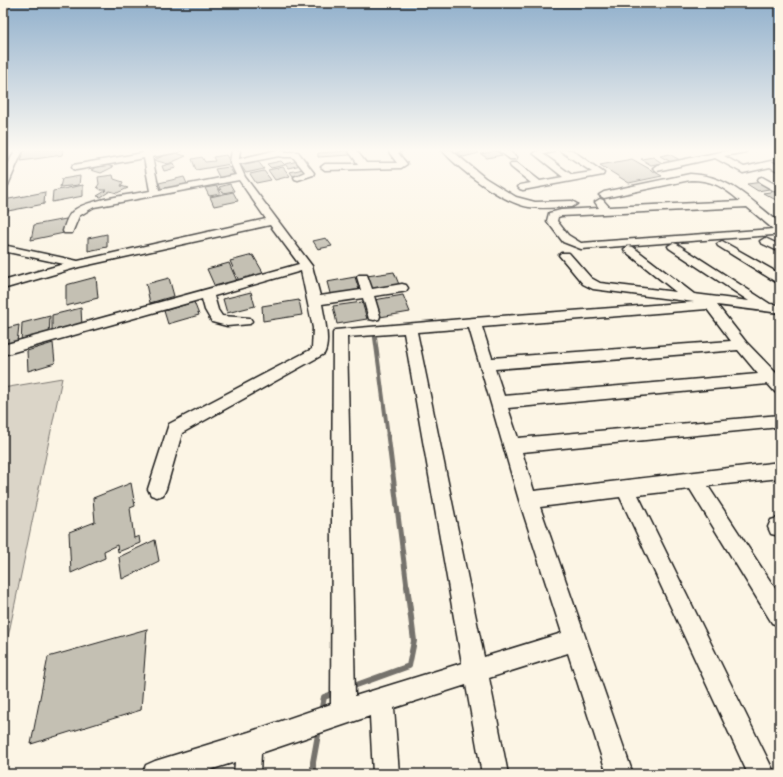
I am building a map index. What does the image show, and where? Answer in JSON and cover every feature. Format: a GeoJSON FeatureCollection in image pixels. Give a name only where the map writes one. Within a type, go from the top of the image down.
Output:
{"type":"FeatureCollection","features":[{"type":"Feature","properties":{"kind":"street"},"geometry":{"type":"LineString","coordinates":[[154,186],[155,194]]}},
{"type":"Feature","properties":{"kind":"street"},"geometry":{"type":"LineString","coordinates":[[68,231],[71,218],[77,212],[86,208],[194,186]]}},
{"type":"Feature","properties":{"kind":"street"},"geometry":{"type":"LineString","coordinates":[[157,489],[175,429],[319,351],[320,328],[316,301],[306,266],[248,186]]}},
{"type":"Feature","properties":{"kind":"street"},"geometry":{"type":"LineString","coordinates":[[492,186],[524,203],[539,205],[603,203],[749,204]]}},
{"type":"Feature","properties":{"kind":"street"},"geometry":{"type":"LineString","coordinates":[[603,203],[657,186]]}},
{"type":"Feature","properties":{"kind":"street"},"geometry":{"type":"LineString","coordinates":[[614,201],[553,215],[552,221],[565,240],[570,244],[581,246],[773,232],[779,230],[777,226],[727,186]]}},
{"type":"Feature","properties":{"kind":"street"},"geometry":{"type":"LineString","coordinates":[[3,285],[78,264],[272,221]]}},
{"type":"Feature","properties":{"kind":"street"},"geometry":{"type":"LineString","coordinates":[[765,241],[780,249]]}},
{"type":"Feature","properties":{"kind":"street"},"geometry":{"type":"LineString","coordinates":[[722,244],[780,279]]}},
{"type":"Feature","properties":{"kind":"street"},"geometry":{"type":"LineString","coordinates":[[673,246],[774,308]]}},
{"type":"Feature","properties":{"kind":"street"},"geometry":{"type":"LineString","coordinates":[[3,248],[78,264]]}},
{"type":"Feature","properties":{"kind":"street"},"geometry":{"type":"LineString","coordinates":[[629,249],[692,298]]}},
{"type":"Feature","properties":{"kind":"street"},"geometry":{"type":"LineString","coordinates":[[565,254],[587,281],[597,286],[774,308]]}},
{"type":"Feature","properties":{"kind":"street"},"geometry":{"type":"LineString","coordinates":[[3,350],[306,266]]}},
{"type":"Feature","properties":{"kind":"street"},"geometry":{"type":"LineString","coordinates":[[363,276],[374,316]]}},
{"type":"Feature","properties":{"kind":"street"},"geometry":{"type":"LineString","coordinates":[[316,301],[402,288]]}},
{"type":"Feature","properties":{"kind":"street"},"geometry":{"type":"LineString","coordinates":[[207,293],[211,312],[216,319],[226,323],[245,321]]}},
{"type":"Feature","properties":{"kind":"street"},"geometry":{"type":"LineString","coordinates":[[343,712],[340,334],[474,322],[710,305],[741,345],[776,383]]}},
{"type":"Feature","properties":{"kind":"street"},"geometry":{"type":"LineString","coordinates":[[474,322],[488,364],[528,500],[620,774]]}},
{"type":"Feature","properties":{"kind":"street"},"geometry":{"type":"LineString","coordinates":[[410,328],[495,774]]}},
{"type":"Feature","properties":{"kind":"street"},"geometry":{"type":"LineString","coordinates":[[488,364],[741,345]]}},
{"type":"Feature","properties":{"kind":"street"},"geometry":{"type":"LineString","coordinates":[[498,402],[776,383]]}},
{"type":"Feature","properties":{"kind":"street"},"geometry":{"type":"LineString","coordinates":[[512,446],[780,421]]}},
{"type":"Feature","properties":{"kind":"street"},"geometry":{"type":"LineString","coordinates":[[528,500],[780,470]]}},
{"type":"Feature","properties":{"kind":"street"},"geometry":{"type":"LineString","coordinates":[[694,480],[780,615]]}},
{"type":"Feature","properties":{"kind":"street"},"geometry":{"type":"LineString","coordinates":[[625,488],[762,774]]}},
{"type":"Feature","properties":{"kind":"street"},"geometry":{"type":"LineString","coordinates":[[155,774],[249,745],[343,712],[575,640]]}},
{"type":"Feature","properties":{"kind":"street"},"geometry":{"type":"LineString","coordinates":[[381,700],[386,774]]}},
{"type":"Feature","properties":{"kind":"street"},"geometry":{"type":"LineString","coordinates":[[247,774],[249,745]]}},
{"type":"Feature","properties":{"kind":"shaded area"},"geometry":{"type":"Polygon","coordinates":[[[62,378],[3,661],[3,388],[62,378]]]}},
{"type":"Feature","properties":{"kind":"building"},"geometry":{"type":"Polygon","coordinates":[[[83,186],[83,196],[52,202],[53,191],[83,186]]]}},
{"type":"Feature","properties":{"kind":"building"},"geometry":{"type":"Polygon","coordinates":[[[122,186],[128,188],[117,193],[110,191],[101,197],[97,196],[107,190],[101,190],[97,187],[122,186]]]}},
{"type":"Feature","properties":{"kind":"building"},"geometry":{"type":"Polygon","coordinates":[[[160,186],[187,186],[162,191],[160,186]]]}},
{"type":"Feature","properties":{"kind":"building"},"geometry":{"type":"Polygon","coordinates":[[[217,186],[221,194],[209,196],[205,188],[217,186]]]}},
{"type":"Feature","properties":{"kind":"building"},"geometry":{"type":"Polygon","coordinates":[[[231,186],[234,191],[223,193],[219,187],[231,186]]]}},
{"type":"Feature","properties":{"kind":"building"},"geometry":{"type":"Polygon","coordinates":[[[751,186],[771,186],[774,188],[758,191],[751,186]]]}},
{"type":"Feature","properties":{"kind":"building"},"geometry":{"type":"Polygon","coordinates":[[[45,192],[44,204],[3,212],[4,200],[45,192]]]}},
{"type":"Feature","properties":{"kind":"building"},"geometry":{"type":"Polygon","coordinates":[[[233,192],[238,201],[214,206],[210,197],[233,192]]]}},
{"type":"Feature","properties":{"kind":"building"},"geometry":{"type":"Polygon","coordinates":[[[780,192],[780,200],[776,200],[763,193],[780,192]]]}},
{"type":"Feature","properties":{"kind":"building"},"geometry":{"type":"Polygon","coordinates":[[[66,219],[64,233],[31,240],[34,225],[66,219]]]}},
{"type":"Feature","properties":{"kind":"building"},"geometry":{"type":"Polygon","coordinates":[[[107,234],[107,247],[88,251],[88,238],[107,234]]]}},
{"type":"Feature","properties":{"kind":"building"},"geometry":{"type":"Polygon","coordinates":[[[326,238],[332,246],[318,249],[313,241],[326,238]]]}},
{"type":"Feature","properties":{"kind":"building"},"geometry":{"type":"Polygon","coordinates":[[[253,255],[264,274],[239,281],[230,261],[253,255]]]}},
{"type":"Feature","properties":{"kind":"building"},"geometry":{"type":"Polygon","coordinates":[[[229,263],[237,281],[215,287],[207,269],[229,263]]]}},
{"type":"Feature","properties":{"kind":"building"},"geometry":{"type":"Polygon","coordinates":[[[394,272],[400,287],[372,291],[367,276],[394,272]]]}},
{"type":"Feature","properties":{"kind":"building"},"geometry":{"type":"Polygon","coordinates":[[[96,277],[98,298],[66,306],[66,285],[96,277]]]}},
{"type":"Feature","properties":{"kind":"building"},"geometry":{"type":"Polygon","coordinates":[[[355,277],[360,293],[331,297],[327,282],[355,277]]]}},
{"type":"Feature","properties":{"kind":"building"},"geometry":{"type":"Polygon","coordinates":[[[169,278],[174,296],[150,303],[146,284],[169,278]]]}},
{"type":"Feature","properties":{"kind":"building"},"geometry":{"type":"Polygon","coordinates":[[[251,292],[255,306],[227,313],[223,299],[251,292]]]}},
{"type":"Feature","properties":{"kind":"building"},"geometry":{"type":"Polygon","coordinates":[[[403,295],[410,312],[380,317],[374,300],[403,295]]]}},
{"type":"Feature","properties":{"kind":"building"},"geometry":{"type":"Polygon","coordinates":[[[299,300],[302,315],[263,321],[262,306],[299,300]]]}},
{"type":"Feature","properties":{"kind":"building"},"geometry":{"type":"Polygon","coordinates":[[[194,302],[199,315],[168,324],[164,311],[194,302]]]}},
{"type":"Feature","properties":{"kind":"building"},"geometry":{"type":"Polygon","coordinates":[[[362,302],[367,319],[337,324],[333,306],[362,302]]]}},
{"type":"Feature","properties":{"kind":"building"},"geometry":{"type":"Polygon","coordinates":[[[81,308],[82,327],[52,335],[52,315],[81,308]]]}},
{"type":"Feature","properties":{"kind":"building"},"geometry":{"type":"Polygon","coordinates":[[[50,316],[49,336],[21,344],[22,323],[50,316]]]}},
{"type":"Feature","properties":{"kind":"building"},"geometry":{"type":"Polygon","coordinates":[[[19,325],[17,343],[3,347],[3,329],[19,325]]]}},
{"type":"Feature","properties":{"kind":"building"},"geometry":{"type":"Polygon","coordinates":[[[53,343],[55,363],[28,371],[27,351],[53,343]]]}},
{"type":"Feature","properties":{"kind":"building"},"geometry":{"type":"Polygon","coordinates":[[[131,483],[135,506],[130,508],[134,538],[139,536],[140,543],[118,552],[117,545],[104,551],[105,558],[71,573],[69,532],[95,522],[93,498],[131,483]]]}},
{"type":"Feature","properties":{"kind":"building"},"geometry":{"type":"Polygon","coordinates":[[[155,540],[159,561],[122,579],[119,557],[155,540]]]}},
{"type":"Feature","properties":{"kind":"building"},"geometry":{"type":"Polygon","coordinates":[[[147,629],[141,710],[31,744],[48,657],[147,629]]]}},
{"type":"Feature","properties":{"kind":"waterway"},"geometry":{"type":"LineString","coordinates":[[723,306],[780,313]]}},
{"type":"Feature","properties":{"kind":"waterway"},"geometry":{"type":"LineString","coordinates":[[374,330],[388,436]]}},
{"type":"Feature","properties":{"kind":"waterway"},"geometry":{"type":"LineString","coordinates":[[388,435],[407,587]]}},
{"type":"Feature","properties":{"kind":"waterway"},"geometry":{"type":"LineString","coordinates":[[351,687],[409,666],[414,641],[407,586]]}},
{"type":"Feature","properties":{"kind":"waterway"},"geometry":{"type":"LineString","coordinates":[[321,712],[324,697],[335,693]]}},
{"type":"Feature","properties":{"kind":"waterway"},"geometry":{"type":"LineString","coordinates":[[313,774],[313,762],[319,729]]}}]}
